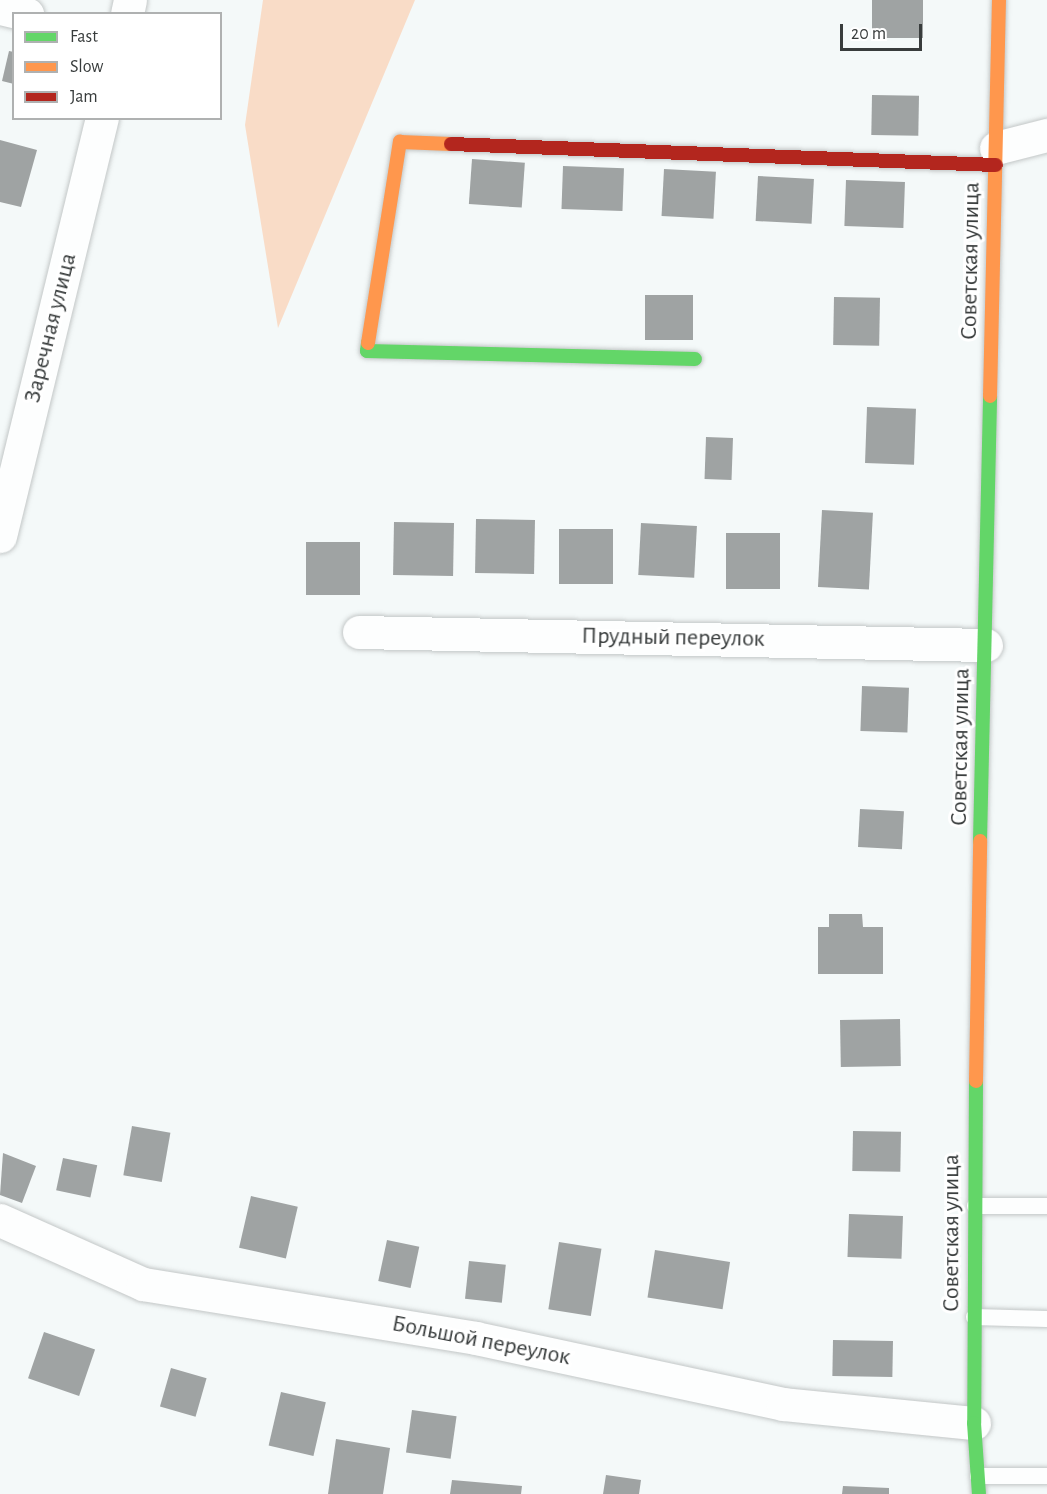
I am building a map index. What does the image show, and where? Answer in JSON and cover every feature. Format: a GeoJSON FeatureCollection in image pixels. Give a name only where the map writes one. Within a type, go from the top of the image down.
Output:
{"type":"FeatureCollection","features":[{"type":"Feature","properties":{"kind":"street","name":"Советская улица"},"geometry":{"type":"LineString","coordinates":[[979,1494],[974,1423],[975,1206],[999,0]]}},
{"type":"Feature","properties":{"kind":"street"},"geometry":{"type":"LineString","coordinates":[[0,8],[18,12]]}},
{"type":"Feature","properties":{"kind":"street","name":"Заречная улица"},"geometry":{"type":"LineString","coordinates":[[0,536],[102,120]]}},
{"type":"Feature","properties":{"kind":"street"},"geometry":{"type":"LineString","coordinates":[[695,359],[367,351],[400,142],[996,156],[1047,135]]}},
{"type":"Feature","properties":{"kind":"street","name":"Прудный переулок"},"geometry":{"type":"LineString","coordinates":[[360,632],[986,645]]}},
{"type":"Feature","properties":{"kind":"street","name":"Большой переулок"},"geometry":{"type":"LineString","coordinates":[[0,1220],[143,1284],[476,1338],[783,1404],[974,1423]]}},
{"type":"Feature","properties":{"kind":"lane"},"geometry":{"type":"LineString","coordinates":[[975,1206],[1047,1206]]}},
{"type":"Feature","properties":{"kind":"lane"},"geometry":{"type":"LineString","coordinates":[[974,1317],[1047,1319]]}},
{"type":"Feature","properties":{"kind":"lane"},"geometry":{"type":"LineString","coordinates":[[978,1476],[1047,1476]]}},
{"type":"Feature","properties":{"kind":"shaded area"},"geometry":{"type":"Polygon","coordinates":[[[263,0],[415,0],[278,328],[245,125],[263,0]]]}},
{"type":"Feature","properties":{"kind":"building"},"geometry":{"type":"Polygon","coordinates":[[[872,0],[923,0],[923,38],[872,38],[872,0]]]}},
{"type":"Feature","properties":{"kind":"building"},"geometry":{"type":"Polygon","coordinates":[[[9,51],[12,52],[12,84],[2,81],[9,51]]]}},
{"type":"Feature","properties":{"kind":"building"},"geometry":{"type":"Polygon","coordinates":[[[872,95],[919,96],[918,136],[871,135],[872,95]]]}},
{"type":"Feature","properties":{"kind":"building"},"geometry":{"type":"Polygon","coordinates":[[[0,140],[37,150],[21,207],[0,202],[0,140]]]}},
{"type":"Feature","properties":{"kind":"building"},"geometry":{"type":"Polygon","coordinates":[[[472,159],[525,163],[522,208],[469,204],[472,159]]]}},
{"type":"Feature","properties":{"kind":"building"},"geometry":{"type":"Polygon","coordinates":[[[563,166],[624,168],[622,211],[561,209],[563,166]]]}},
{"type":"Feature","properties":{"kind":"building"},"geometry":{"type":"Polygon","coordinates":[[[664,169],[716,172],[713,219],[662,216],[664,169]]]}},
{"type":"Feature","properties":{"kind":"building"},"geometry":{"type":"Polygon","coordinates":[[[758,176],[814,179],[812,224],[756,221],[758,176]]]}},
{"type":"Feature","properties":{"kind":"building"},"geometry":{"type":"Polygon","coordinates":[[[846,180],[905,182],[903,228],[844,226],[846,180]]]}},
{"type":"Feature","properties":{"kind":"building"},"geometry":{"type":"Polygon","coordinates":[[[645,295],[693,295],[693,340],[645,340],[645,295]]]}},
{"type":"Feature","properties":{"kind":"building"},"geometry":{"type":"Polygon","coordinates":[[[834,297],[880,298],[879,346],[833,345],[834,297]]]}},
{"type":"Feature","properties":{"kind":"building"},"geometry":{"type":"Polygon","coordinates":[[[867,407],[916,409],[914,465],[865,463],[867,407]]]}},
{"type":"Feature","properties":{"kind":"building"},"geometry":{"type":"Polygon","coordinates":[[[706,437],[733,438],[732,480],[705,479],[706,437]]]}},
{"type":"Feature","properties":{"kind":"building"},"geometry":{"type":"Polygon","coordinates":[[[822,510],[873,513],[869,590],[818,587],[822,510]]]}},
{"type":"Feature","properties":{"kind":"building"},"geometry":{"type":"Polygon","coordinates":[[[476,519],[535,520],[534,574],[475,573],[476,519]]]}},
{"type":"Feature","properties":{"kind":"building"},"geometry":{"type":"Polygon","coordinates":[[[394,522],[454,523],[453,576],[393,575],[394,522]]]}},
{"type":"Feature","properties":{"kind":"building"},"geometry":{"type":"Polygon","coordinates":[[[641,523],[697,526],[694,578],[638,575],[641,523]]]}},
{"type":"Feature","properties":{"kind":"building"},"geometry":{"type":"Polygon","coordinates":[[[559,529],[613,529],[613,584],[559,584],[559,529]]]}},
{"type":"Feature","properties":{"kind":"building"},"geometry":{"type":"Polygon","coordinates":[[[726,533],[780,533],[780,589],[726,589],[726,533]]]}},
{"type":"Feature","properties":{"kind":"building"},"geometry":{"type":"Polygon","coordinates":[[[306,542],[360,542],[360,595],[306,595],[306,542]]]}},
{"type":"Feature","properties":{"kind":"building"},"geometry":{"type":"Polygon","coordinates":[[[862,686],[909,688],[907,733],[860,731],[862,686]]]}},
{"type":"Feature","properties":{"kind":"building"},"geometry":{"type":"Polygon","coordinates":[[[860,809],[904,811],[902,849],[858,847],[860,809]]]}},
{"type":"Feature","properties":{"kind":"building"},"geometry":{"type":"Polygon","coordinates":[[[829,914],[862,914],[863,927],[883,927],[883,974],[818,974],[818,927],[829,927],[829,914]]]}},
{"type":"Feature","properties":{"kind":"building"},"geometry":{"type":"Polygon","coordinates":[[[900,1019],[901,1066],[841,1067],[840,1020],[900,1019]]]}},
{"type":"Feature","properties":{"kind":"building"},"geometry":{"type":"Polygon","coordinates":[[[132,1126],[170,1133],[162,1182],[123,1175],[132,1126]]]}},
{"type":"Feature","properties":{"kind":"building"},"geometry":{"type":"Polygon","coordinates":[[[853,1131],[901,1132],[900,1172],[852,1171],[853,1131]]]}},
{"type":"Feature","properties":{"kind":"building"},"geometry":{"type":"Polygon","coordinates":[[[3,1153],[36,1166],[22,1203],[0,1195],[3,1153]]]}},
{"type":"Feature","properties":{"kind":"building"},"geometry":{"type":"Polygon","coordinates":[[[63,1158],[97,1165],[90,1198],[56,1190],[63,1158]]]}},
{"type":"Feature","properties":{"kind":"building"},"geometry":{"type":"Polygon","coordinates":[[[251,1196],[298,1207],[286,1258],[239,1248],[251,1196]]]}},
{"type":"Feature","properties":{"kind":"building"},"geometry":{"type":"Polygon","coordinates":[[[849,1214],[903,1216],[901,1259],[847,1257],[849,1214]]]}},
{"type":"Feature","properties":{"kind":"building"},"geometry":{"type":"Polygon","coordinates":[[[387,1240],[419,1247],[411,1288],[378,1281],[387,1240]]]}},
{"type":"Feature","properties":{"kind":"building"},"geometry":{"type":"Polygon","coordinates":[[[559,1242],[601,1249],[591,1316],[548,1309],[559,1242]]]}},
{"type":"Feature","properties":{"kind":"building"},"geometry":{"type":"Polygon","coordinates":[[[655,1250],[730,1262],[723,1309],[647,1297],[655,1250]]]}},
{"type":"Feature","properties":{"kind":"building"},"geometry":{"type":"Polygon","coordinates":[[[469,1261],[506,1265],[502,1303],[465,1299],[469,1261]]]}},
{"type":"Feature","properties":{"kind":"building"},"geometry":{"type":"Polygon","coordinates":[[[44,1332],[95,1350],[79,1396],[28,1378],[44,1332]]]}},
{"type":"Feature","properties":{"kind":"building"},"geometry":{"type":"Polygon","coordinates":[[[833,1340],[893,1341],[892,1377],[832,1376],[833,1340]]]}},
{"type":"Feature","properties":{"kind":"building"},"geometry":{"type":"Polygon","coordinates":[[[171,1368],[207,1378],[196,1417],[160,1406],[171,1368]]]}},
{"type":"Feature","properties":{"kind":"building"},"geometry":{"type":"Polygon","coordinates":[[[281,1392],[326,1402],[313,1456],[269,1446],[281,1392]]]}},
{"type":"Feature","properties":{"kind":"building"},"geometry":{"type":"Polygon","coordinates":[[[412,1410],[457,1416],[451,1459],[406,1453],[412,1410]]]}},
{"type":"Feature","properties":{"kind":"building"},"geometry":{"type":"Polygon","coordinates":[[[336,1439],[390,1448],[383,1494],[328,1494],[336,1439]]]}},
{"type":"Feature","properties":{"kind":"building"},"geometry":{"type":"Polygon","coordinates":[[[606,1475],[641,1480],[639,1494],[603,1494],[606,1475]]]}},
{"type":"Feature","properties":{"kind":"building"},"geometry":{"type":"Polygon","coordinates":[[[452,1480],[522,1486],[521,1494],[450,1494],[452,1480]]]}},
{"type":"Feature","properties":{"kind":"building"},"geometry":{"type":"Polygon","coordinates":[[[843,1486],[889,1488],[889,1494],[842,1494],[843,1486]]]}},
{"type":"Feature","properties":{"kind":"traffic: fast"},"geometry":{"type":"LineString","coordinates":[[368,343],[367,351],[695,359]]}},
{"type":"Feature","properties":{"kind":"traffic: fast"},"geometry":{"type":"LineString","coordinates":[[980,841],[990,396]]}},
{"type":"Feature","properties":{"kind":"traffic: fast"},"geometry":{"type":"LineString","coordinates":[[976,1081],[974,1423],[979,1494]]}},
{"type":"Feature","properties":{"kind":"traffic: slow"},"geometry":{"type":"LineString","coordinates":[[990,396],[999,0]]}},
{"type":"Feature","properties":{"kind":"traffic: slow"},"geometry":{"type":"LineString","coordinates":[[368,343],[400,142],[451,144]]}},
{"type":"Feature","properties":{"kind":"traffic: slow"},"geometry":{"type":"LineString","coordinates":[[976,1081],[980,841]]}},
{"type":"Feature","properties":{"kind":"traffic: jam"},"geometry":{"type":"LineString","coordinates":[[451,144],[996,165]]}}]}
